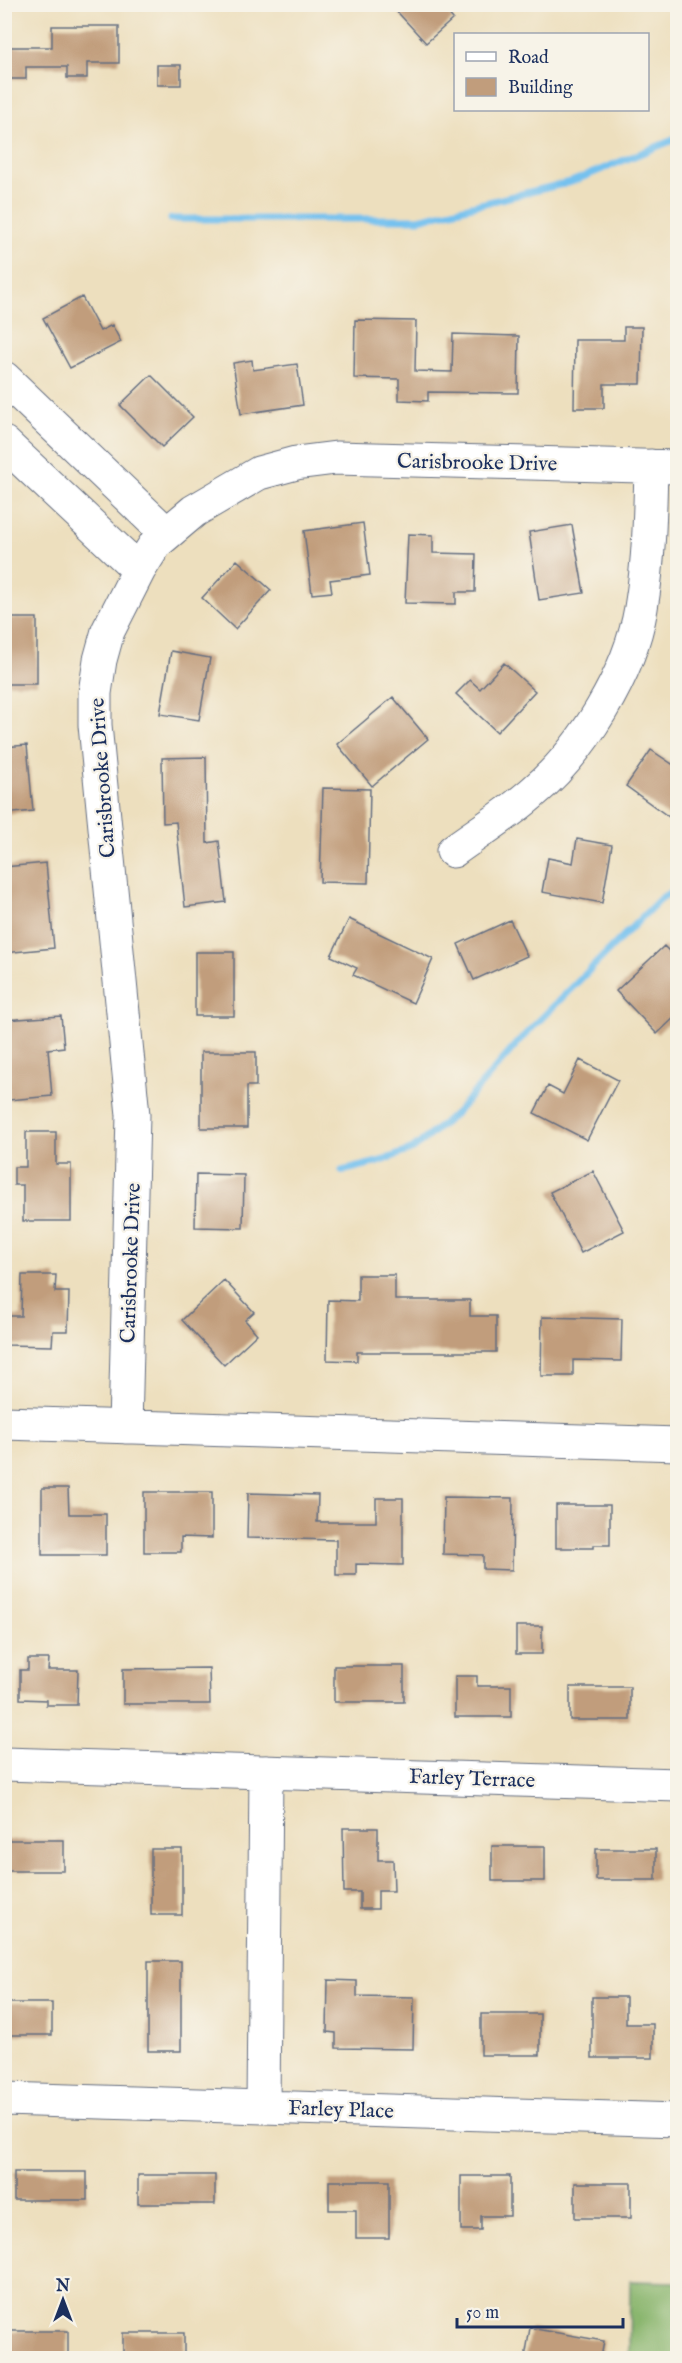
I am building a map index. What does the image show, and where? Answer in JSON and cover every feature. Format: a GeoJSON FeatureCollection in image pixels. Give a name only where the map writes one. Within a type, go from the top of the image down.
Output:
{"type":"FeatureCollection","features":[{"type":"Feature","properties":{"kind":"street"},"geometry":{"type":"LineString","coordinates":[[4,378],[166,533]]}},
{"type":"Feature","properties":{"kind":"street"},"geometry":{"type":"LineString","coordinates":[[44,415],[8,446],[139,570]]}},
{"type":"Feature","properties":{"kind":"street","name":"Carisbrooke Drive"},"geometry":{"type":"LineString","coordinates":[[125,1427],[133,1115],[95,725],[95,693],[100,660],[108,631],[139,570],[166,533],[194,511],[259,473],[296,464],[336,458],[664,467]]}},
{"type":"Feature","properties":{"kind":"street"},"geometry":{"type":"LineString","coordinates":[[453,851],[532,794],[567,759],[590,728],[610,694],[629,649],[641,610],[650,508],[664,467]]}},
{"type":"Feature","properties":{"kind":"street"},"geometry":{"type":"LineString","coordinates":[[4,1423],[678,1444]]}},
{"type":"Feature","properties":{"kind":"street","name":"Farley Terrace"},"geometry":{"type":"LineString","coordinates":[[4,1764],[678,1785]]}},
{"type":"Feature","properties":{"kind":"street"},"geometry":{"type":"LineString","coordinates":[[263,2107],[266,1772]]}},
{"type":"Feature","properties":{"kind":"street","name":"Farley Place"},"geometry":{"type":"LineString","coordinates":[[4,2099],[678,2120]]}},
{"type":"Feature","properties":{"kind":"green space"},"geometry":{"type":"Polygon","coordinates":[[[630,2281],[677,2282],[677,2358],[629,2358],[630,2281]]]}},
{"type":"Feature","properties":{"kind":"building"},"geometry":{"type":"Polygon","coordinates":[[[390,4],[440,4],[453,19],[426,43],[390,4]]]}},
{"type":"Feature","properties":{"kind":"building"},"geometry":{"type":"Polygon","coordinates":[[[52,26],[119,26],[119,63],[87,63],[87,78],[67,78],[67,67],[26,67],[26,79],[4,79],[4,47],[52,47],[52,26]]]}},
{"type":"Feature","properties":{"kind":"building"},"geometry":{"type":"Polygon","coordinates":[[[157,65],[181,65],[181,85],[157,85],[157,65]]]}},
{"type":"Feature","properties":{"kind":"building"},"geometry":{"type":"Polygon","coordinates":[[[82,297],[100,331],[112,325],[121,342],[70,368],[43,318],[82,297]]]}},
{"type":"Feature","properties":{"kind":"building"},"geometry":{"type":"Polygon","coordinates":[[[355,320],[416,321],[415,371],[452,372],[453,334],[519,336],[518,393],[428,392],[428,401],[399,400],[399,379],[354,378],[355,320]]]}},
{"type":"Feature","properties":{"kind":"building"},"geometry":{"type":"Polygon","coordinates":[[[624,327],[642,327],[641,384],[604,384],[604,408],[574,408],[575,340],[624,340],[624,327]]]}},
{"type":"Feature","properties":{"kind":"building"},"geometry":{"type":"Polygon","coordinates":[[[252,360],[253,370],[297,364],[303,405],[241,414],[233,363],[252,360]]]}},
{"type":"Feature","properties":{"kind":"building"},"geometry":{"type":"Polygon","coordinates":[[[151,375],[193,417],[162,447],[120,405],[151,375]]]}},
{"type":"Feature","properties":{"kind":"building"},"geometry":{"type":"Polygon","coordinates":[[[363,523],[370,575],[330,580],[332,592],[312,594],[304,531],[363,523]]]}},
{"type":"Feature","properties":{"kind":"building"},"geometry":{"type":"Polygon","coordinates":[[[572,525],[584,593],[539,600],[529,532],[572,525]]]}},
{"type":"Feature","properties":{"kind":"building"},"geometry":{"type":"Polygon","coordinates":[[[408,534],[433,535],[433,553],[476,554],[475,592],[456,592],[456,604],[405,603],[408,534]]]}},
{"type":"Feature","properties":{"kind":"building"},"geometry":{"type":"Polygon","coordinates":[[[237,560],[271,590],[235,629],[202,598],[237,560]]]}},
{"type":"Feature","properties":{"kind":"building"},"geometry":{"type":"Polygon","coordinates":[[[4,618],[37,618],[37,684],[4,684],[4,618]]]}},
{"type":"Feature","properties":{"kind":"building"},"geometry":{"type":"Polygon","coordinates":[[[171,651],[210,658],[199,720],[160,714],[171,651]]]}},
{"type":"Feature","properties":{"kind":"building"},"geometry":{"type":"Polygon","coordinates":[[[504,663],[535,691],[497,732],[456,694],[470,680],[480,689],[504,663]]]}},
{"type":"Feature","properties":{"kind":"building"},"geometry":{"type":"Polygon","coordinates":[[[393,697],[428,739],[372,786],[337,744],[393,697]]]}},
{"type":"Feature","properties":{"kind":"building"},"geometry":{"type":"Polygon","coordinates":[[[27,745],[33,811],[4,814],[4,747],[27,745]]]}},
{"type":"Feature","properties":{"kind":"building"},"geometry":{"type":"Polygon","coordinates":[[[651,750],[678,768],[678,805],[669,817],[626,786],[651,750]]]}},
{"type":"Feature","properties":{"kind":"building"},"geometry":{"type":"Polygon","coordinates":[[[206,757],[207,843],[219,841],[226,902],[185,907],[176,822],[163,823],[162,758],[206,757]]]}},
{"type":"Feature","properties":{"kind":"building"},"geometry":{"type":"Polygon","coordinates":[[[323,788],[370,789],[368,883],[320,882],[323,788]]]}},
{"type":"Feature","properties":{"kind":"building"},"geometry":{"type":"Polygon","coordinates":[[[577,839],[612,845],[602,903],[542,892],[548,858],[573,863],[577,839]]]}},
{"type":"Feature","properties":{"kind":"building"},"geometry":{"type":"Polygon","coordinates":[[[46,863],[54,948],[4,953],[4,867],[46,863]]]}},
{"type":"Feature","properties":{"kind":"building"},"geometry":{"type":"Polygon","coordinates":[[[349,919],[433,959],[413,1003],[353,975],[357,968],[331,956],[349,919]]]}},
{"type":"Feature","properties":{"kind":"building"},"geometry":{"type":"Polygon","coordinates":[[[510,920],[527,956],[474,980],[458,944],[510,920]]]}},
{"type":"Feature","properties":{"kind":"building"},"geometry":{"type":"Polygon","coordinates":[[[664,946],[678,960],[678,1014],[657,1034],[616,991],[664,946]]]}},
{"type":"Feature","properties":{"kind":"building"},"geometry":{"type":"Polygon","coordinates":[[[195,952],[234,952],[234,1016],[195,1016],[195,952]]]}},
{"type":"Feature","properties":{"kind":"building"},"geometry":{"type":"Polygon","coordinates":[[[61,1016],[64,1047],[48,1049],[52,1096],[9,1100],[4,1020],[61,1016]]]}},
{"type":"Feature","properties":{"kind":"building"},"geometry":{"type":"Polygon","coordinates":[[[201,1052],[256,1052],[256,1086],[247,1086],[247,1128],[201,1128],[201,1052]]]}},
{"type":"Feature","properties":{"kind":"building"},"geometry":{"type":"Polygon","coordinates":[[[580,1060],[618,1080],[587,1140],[534,1113],[548,1086],[563,1094],[580,1060]]]}},
{"type":"Feature","properties":{"kind":"building"},"geometry":{"type":"Polygon","coordinates":[[[26,1132],[56,1132],[56,1164],[71,1164],[71,1221],[23,1221],[23,1185],[14,1185],[14,1167],[26,1167],[26,1132]]]}},
{"type":"Feature","properties":{"kind":"building"},"geometry":{"type":"Polygon","coordinates":[[[593,1171],[624,1231],[581,1253],[550,1192],[593,1171]]]}},
{"type":"Feature","properties":{"kind":"building"},"geometry":{"type":"Polygon","coordinates":[[[196,1174],[244,1175],[243,1228],[195,1227],[196,1174]]]}},
{"type":"Feature","properties":{"kind":"building"},"geometry":{"type":"Polygon","coordinates":[[[22,1275],[56,1275],[55,1292],[69,1292],[68,1331],[53,1331],[52,1346],[6,1345],[7,1316],[21,1316],[22,1275]]]}},
{"type":"Feature","properties":{"kind":"building"},"geometry":{"type":"Polygon","coordinates":[[[358,1275],[395,1275],[395,1300],[470,1300],[470,1316],[496,1316],[496,1352],[357,1352],[357,1361],[327,1360],[328,1300],[358,1301],[358,1275]]]}},
{"type":"Feature","properties":{"kind":"building"},"geometry":{"type":"Polygon","coordinates":[[[224,1280],[254,1312],[245,1320],[257,1334],[224,1365],[182,1320],[224,1280]]]}},
{"type":"Feature","properties":{"kind":"building"},"geometry":{"type":"Polygon","coordinates":[[[542,1317],[622,1319],[621,1361],[573,1360],[573,1376],[541,1376],[542,1317]]]}},
{"type":"Feature","properties":{"kind":"building"},"geometry":{"type":"Polygon","coordinates":[[[42,1488],[68,1488],[69,1514],[106,1514],[106,1555],[42,1555],[42,1488]]]}},
{"type":"Feature","properties":{"kind":"building"},"geometry":{"type":"Polygon","coordinates":[[[144,1492],[212,1492],[212,1538],[181,1537],[181,1552],[144,1552],[144,1492]]]}},
{"type":"Feature","properties":{"kind":"building"},"geometry":{"type":"Polygon","coordinates":[[[248,1493],[318,1495],[317,1522],[376,1522],[376,1498],[403,1498],[403,1565],[356,1564],[356,1575],[336,1575],[336,1540],[247,1538],[248,1493]]]}},
{"type":"Feature","properties":{"kind":"building"},"geometry":{"type":"Polygon","coordinates":[[[444,1497],[513,1498],[512,1570],[483,1569],[483,1555],[443,1554],[444,1497]]]}},
{"type":"Feature","properties":{"kind":"building"},"geometry":{"type":"Polygon","coordinates":[[[556,1505],[610,1505],[610,1545],[594,1545],[594,1548],[556,1548],[556,1505]]]}},
{"type":"Feature","properties":{"kind":"building"},"geometry":{"type":"Polygon","coordinates":[[[516,1626],[542,1626],[542,1654],[516,1654],[516,1626]]]}},
{"type":"Feature","properties":{"kind":"building"},"geometry":{"type":"Polygon","coordinates":[[[28,1659],[49,1659],[48,1670],[78,1670],[77,1705],[46,1705],[46,1700],[20,1699],[20,1670],[28,1670],[28,1659]]]}},
{"type":"Feature","properties":{"kind":"building"},"geometry":{"type":"Polygon","coordinates":[[[334,1666],[404,1666],[404,1702],[334,1702],[334,1666]]]}},
{"type":"Feature","properties":{"kind":"building"},"geometry":{"type":"Polygon","coordinates":[[[209,1668],[210,1704],[123,1704],[123,1669],[209,1668]]]}},
{"type":"Feature","properties":{"kind":"building"},"geometry":{"type":"Polygon","coordinates":[[[455,1676],[477,1676],[477,1686],[511,1686],[511,1717],[455,1717],[455,1676]]]}},
{"type":"Feature","properties":{"kind":"building"},"geometry":{"type":"Polygon","coordinates":[[[570,1687],[630,1687],[630,1720],[570,1720],[570,1687]]]}},
{"type":"Feature","properties":{"kind":"building"},"geometry":{"type":"Polygon","coordinates":[[[343,1828],[378,1828],[378,1860],[393,1860],[394,1891],[378,1891],[378,1909],[360,1909],[360,1892],[344,1892],[343,1828]]]}},
{"type":"Feature","properties":{"kind":"building"},"geometry":{"type":"Polygon","coordinates":[[[4,1840],[64,1840],[64,1871],[4,1871],[4,1840]]]}},
{"type":"Feature","properties":{"kind":"building"},"geometry":{"type":"Polygon","coordinates":[[[492,1846],[545,1846],[545,1881],[492,1881],[492,1846]]]}},
{"type":"Feature","properties":{"kind":"building"},"geometry":{"type":"Polygon","coordinates":[[[151,1849],[182,1849],[182,1915],[151,1915],[151,1849]]]}},
{"type":"Feature","properties":{"kind":"building"},"geometry":{"type":"Polygon","coordinates":[[[596,1849],[656,1849],[656,1880],[596,1880],[596,1849]]]}},
{"type":"Feature","properties":{"kind":"building"},"geometry":{"type":"Polygon","coordinates":[[[148,1961],[181,1961],[181,2051],[148,2051],[148,1961]]]}},
{"type":"Feature","properties":{"kind":"building"},"geometry":{"type":"Polygon","coordinates":[[[328,1980],[357,1981],[357,1996],[414,1997],[413,2049],[336,2048],[336,2033],[327,2032],[328,1980]]]}},
{"type":"Feature","properties":{"kind":"building"},"geometry":{"type":"Polygon","coordinates":[[[592,1997],[626,1997],[626,2024],[653,2024],[653,2058],[592,2058],[592,1997]]]}},
{"type":"Feature","properties":{"kind":"building"},"geometry":{"type":"Polygon","coordinates":[[[4,2003],[52,2003],[52,2035],[4,2035],[4,2003]]]}},
{"type":"Feature","properties":{"kind":"building"},"geometry":{"type":"Polygon","coordinates":[[[481,2014],[540,2014],[540,2055],[481,2055],[481,2014]]]}},
{"type":"Feature","properties":{"kind":"building"},"geometry":{"type":"Polygon","coordinates":[[[14,2172],[87,2172],[87,2200],[14,2200],[14,2172]]]}},
{"type":"Feature","properties":{"kind":"building"},"geometry":{"type":"Polygon","coordinates":[[[138,2175],[215,2175],[215,2204],[138,2204],[138,2175]]]}},
{"type":"Feature","properties":{"kind":"building"},"geometry":{"type":"Polygon","coordinates":[[[461,2176],[510,2176],[510,2216],[481,2216],[481,2230],[461,2230],[461,2176]]]}},
{"type":"Feature","properties":{"kind":"building"},"geometry":{"type":"Polygon","coordinates":[[[329,2181],[389,2181],[389,2238],[356,2238],[356,2210],[329,2210],[329,2181]]]}},
{"type":"Feature","properties":{"kind":"building"},"geometry":{"type":"Polygon","coordinates":[[[575,2183],[631,2183],[631,2218],[575,2218],[575,2183]]]}},
{"type":"Feature","properties":{"kind":"building"},"geometry":{"type":"Polygon","coordinates":[[[530,2328],[604,2341],[601,2358],[525,2358],[530,2328]]]}},
{"type":"Feature","properties":{"kind":"building"},"geometry":{"type":"Polygon","coordinates":[[[4,2331],[68,2331],[68,2358],[4,2358],[4,2331]]]}},
{"type":"Feature","properties":{"kind":"building"},"geometry":{"type":"Polygon","coordinates":[[[123,2333],[184,2333],[184,2358],[123,2358],[123,2333]]]}},
{"type":"Feature","properties":{"kind":"waterway"},"geometry":{"type":"LineString","coordinates":[[171,219],[419,219],[571,182],[678,138]]}},
{"type":"Feature","properties":{"kind":"waterway"},"geometry":{"type":"LineString","coordinates":[[342,1171],[378,1162],[413,1149],[456,1113],[523,1037],[660,899],[678,887]]}}]}
